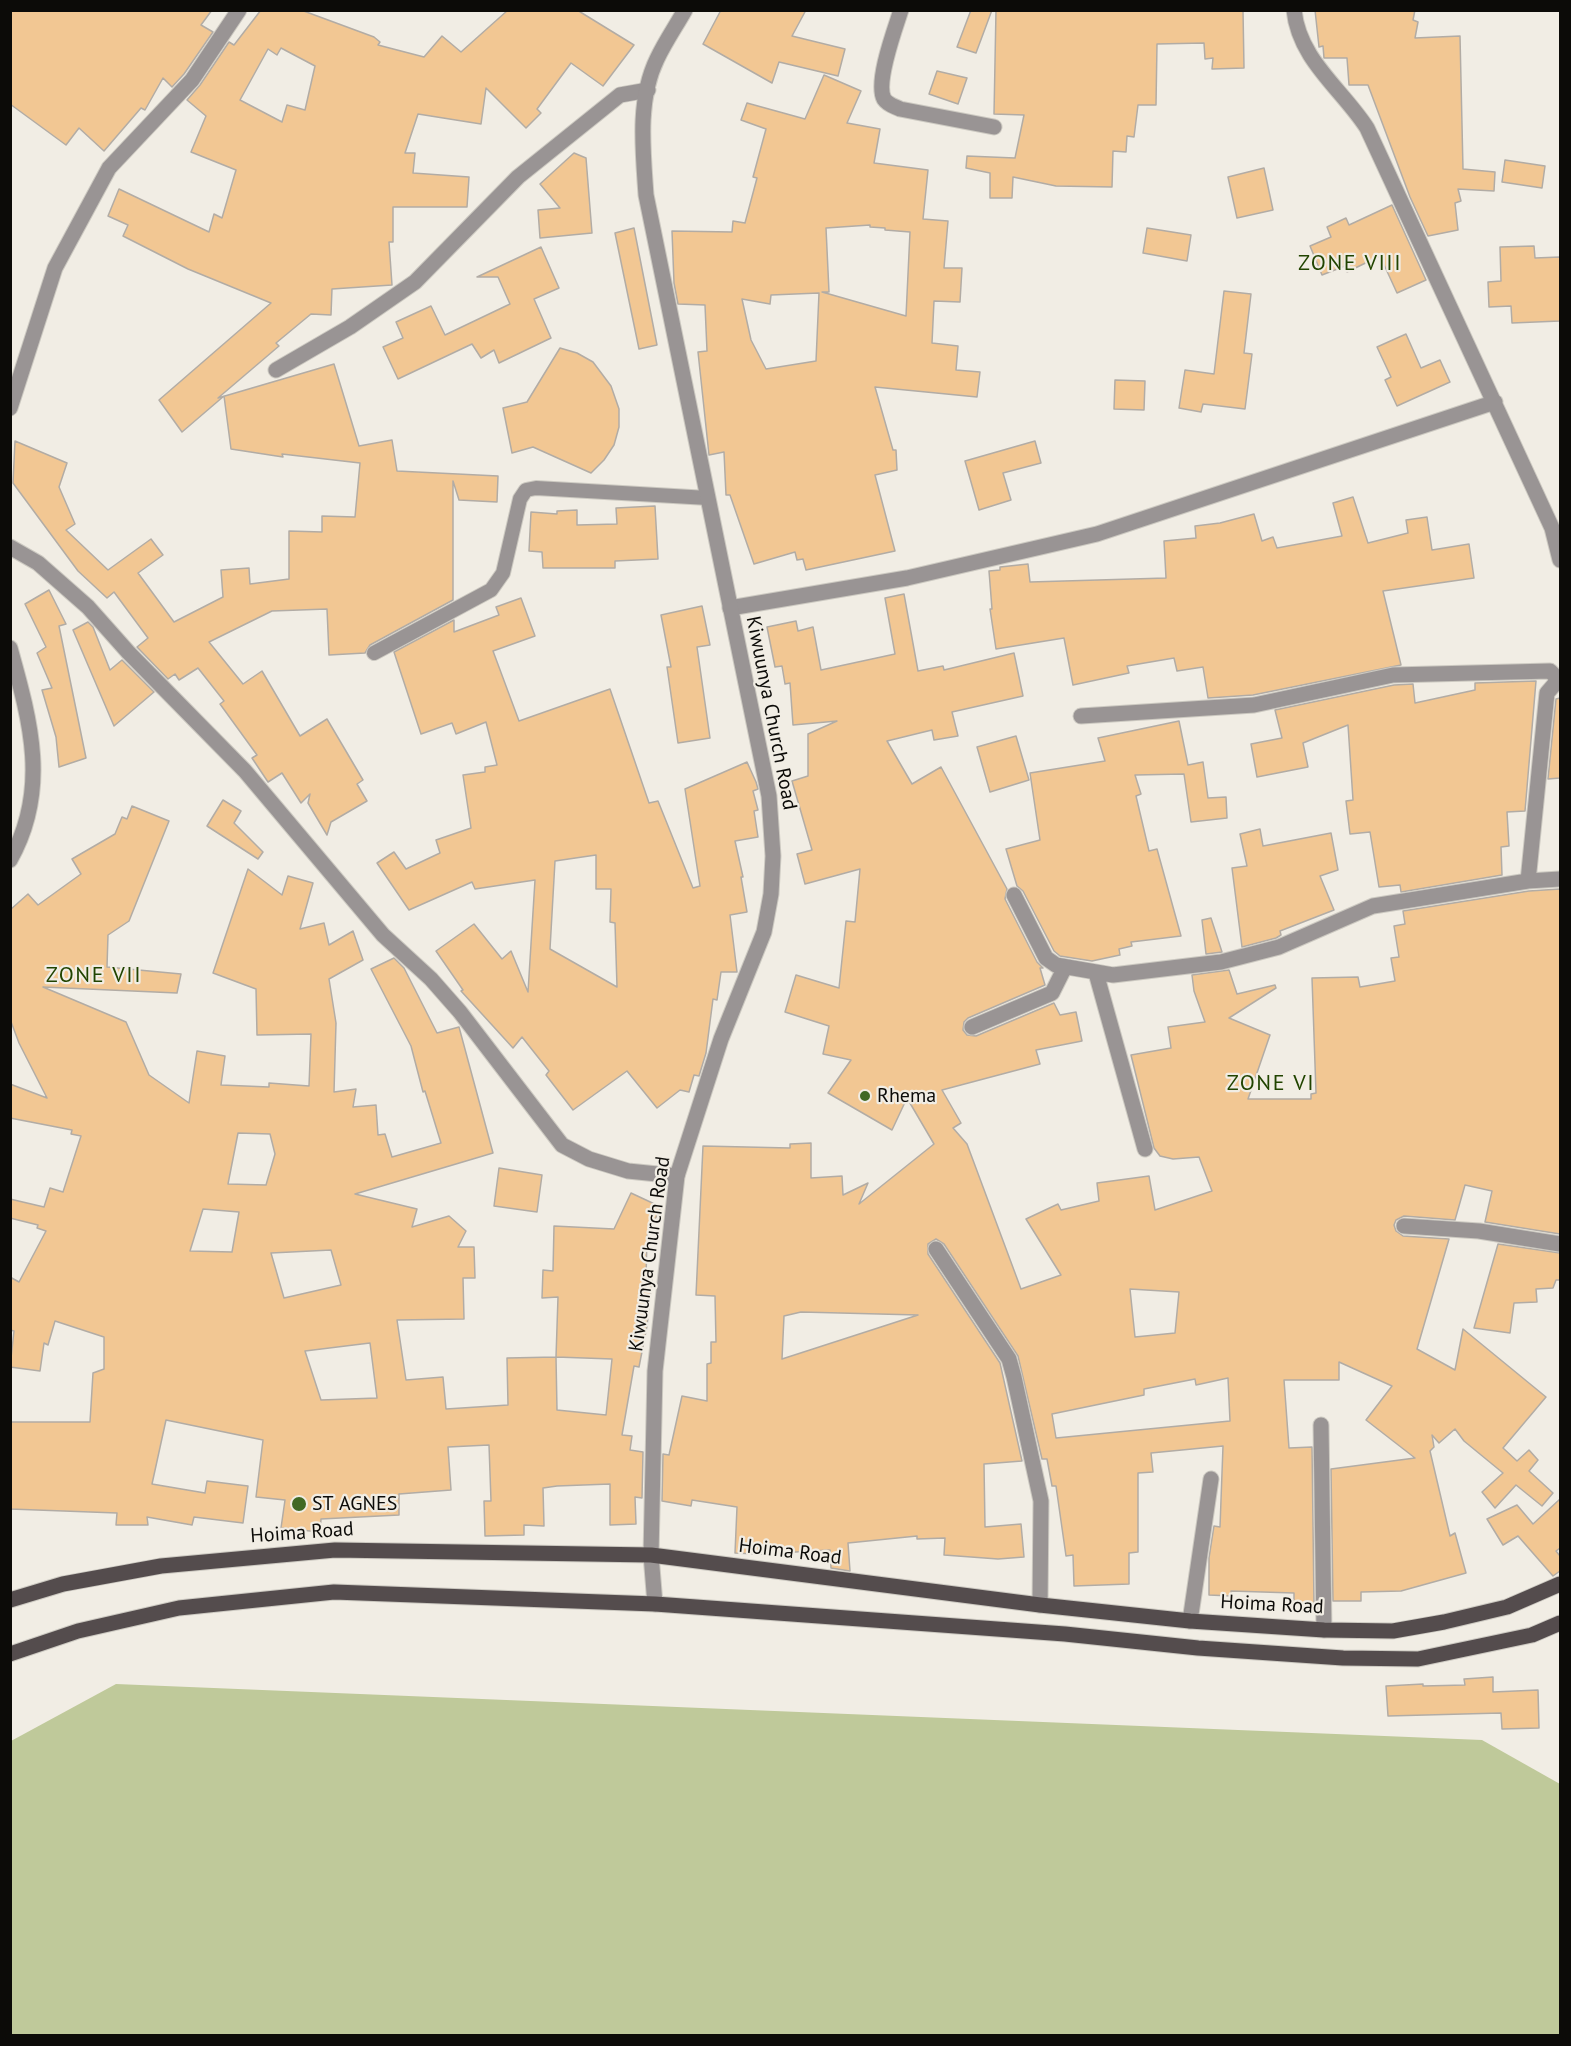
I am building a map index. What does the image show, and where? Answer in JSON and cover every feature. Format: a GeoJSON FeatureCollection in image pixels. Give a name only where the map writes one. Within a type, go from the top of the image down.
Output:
{"type":"FeatureCollection","features":[{"type":"Feature","properties":{"kind":"main road","name":"Hoima Road"},"geometry":{"type":"LineString","coordinates":[[10,1600],[63,1584],[161,1566],[335,1550],[651,1555],[1040,1605],[1190,1621],[1324,1630],[1393,1630],[1444,1622],[1507,1607],[1560,1584]]}},
{"type":"Feature","properties":{"kind":"main road"},"geometry":{"type":"LineString","coordinates":[[10,1654],[78,1631],[178,1608],[334,1592],[655,1604],[1065,1634],[1198,1648],[1343,1658],[1418,1659],[1532,1635],[1560,1623]]}},
{"type":"Feature","properties":{"kind":"street"},"geometry":{"type":"LineString","coordinates":[[10,408],[55,268],[108,168],[192,80],[239,10]]}},
{"type":"Feature","properties":{"kind":"street","name":"Kiwuunya Church Road"},"geometry":{"type":"LineString","coordinates":[[655,1604],[651,1555],[655,1371],[677,1176],[721,1039],[764,932],[771,894],[773,856],[769,796],[646,195],[642,140],[648,90],[656,60],[685,10]]}},
{"type":"Feature","properties":{"kind":"street"},"geometry":{"type":"LineString","coordinates":[[901,10],[882,79],[884,99],[890,105],[900,109],[994,127]]}},
{"type":"Feature","properties":{"kind":"street"},"geometry":{"type":"LineString","coordinates":[[1294,10],[1304,45],[1316,67],[1355,110],[1367,128],[1552,528],[1560,560]]}},
{"type":"Feature","properties":{"kind":"street"},"geometry":{"type":"LineString","coordinates":[[276,370],[350,327],[415,282],[518,177],[620,95],[648,90]]}},
{"type":"Feature","properties":{"kind":"street"},"geometry":{"type":"LineString","coordinates":[[730,608],[907,578],[1098,534],[1495,402]]}},
{"type":"Feature","properties":{"kind":"street"},"geometry":{"type":"LineString","coordinates":[[10,547],[38,563],[88,607],[128,652],[245,771],[383,936],[431,979],[460,1012],[562,1145],[589,1159],[628,1170],[677,1176]]}},
{"type":"Feature","properties":{"kind":"street"},"geometry":{"type":"LineString","coordinates":[[10,648],[32,734],[34,763],[29,811],[10,860]]}},
{"type":"Feature","properties":{"kind":"street"},"geometry":{"type":"LineString","coordinates":[[1081,716],[1254,705],[1393,675],[1550,671],[1559,678],[1547,693],[1528,881]]}},
{"type":"Feature","properties":{"kind":"street"},"geometry":{"type":"LineString","coordinates":[[1014,895],[1046,957],[1056,965],[1113,975],[1221,962],[1279,947],[1372,906],[1528,881],[1560,879]]}},
{"type":"Feature","properties":{"kind":"street"},"geometry":{"type":"LineString","coordinates":[[972,1027],[1052,993],[1065,967]]}},
{"type":"Feature","properties":{"kind":"street"},"geometry":{"type":"LineString","coordinates":[[1096,973],[1145,1149]]}},
{"type":"Feature","properties":{"kind":"street"},"geometry":{"type":"LineString","coordinates":[[1404,1226],[1479,1231],[1560,1244]]}},
{"type":"Feature","properties":{"kind":"street"},"geometry":{"type":"LineString","coordinates":[[936,1249],[1009,1359],[1041,1501],[1040,1605]]}},
{"type":"Feature","properties":{"kind":"street"},"geometry":{"type":"LineString","coordinates":[[1321,1425],[1324,1630]]}},
{"type":"Feature","properties":{"kind":"street"},"geometry":{"type":"LineString","coordinates":[[1190,1621],[1210,1479]]}},
{"type":"Feature","properties":{"kind":"lane"},"geometry":{"type":"LineString","coordinates":[[374,652],[491,590],[503,573],[520,499],[526,490],[536,488],[708,498]]}},
{"type":"Feature","properties":{"kind":"green space"},"geometry":{"type":"Polygon","coordinates":[[[116,1684],[1482,1740],[1560,1784],[1560,2035],[11,2035],[11,1741],[116,1684]]]}},
{"type":"Feature","properties":{"kind":"building"},"geometry":{"type":"Polygon","coordinates":[[[10,10],[212,10],[201,25],[213,32],[184,74],[172,87],[163,78],[145,110],[141,108],[104,151],[79,128],[66,145],[10,104],[10,10]]]}},
{"type":"Feature","properties":{"kind":"building"},"geometry":{"type":"Polygon","coordinates":[[[261,10],[301,10],[374,37],[380,42],[378,45],[424,57],[442,36],[461,52],[508,10],[577,10],[634,45],[603,86],[571,63],[537,109],[541,113],[526,128],[486,88],[481,124],[418,114],[405,153],[415,153],[413,173],[469,177],[467,207],[393,207],[393,242],[389,242],[392,285],[332,289],[331,315],[311,314],[276,343],[279,346],[218,398],[224,396],[182,432],[159,400],[271,303],[188,269],[123,236],[128,225],[108,216],[119,189],[209,232],[214,214],[222,218],[236,170],[191,152],[206,116],[187,100],[229,42],[234,45],[261,10]],[[281,48],[277,55],[268,49],[240,100],[282,122],[287,105],[305,110],[315,66],[281,48]]]}},
{"type":"Feature","properties":{"kind":"building"},"geometry":{"type":"Polygon","coordinates":[[[721,10],[806,10],[792,36],[845,49],[838,76],[779,62],[772,83],[703,44],[721,10]]]}},
{"type":"Feature","properties":{"kind":"building"},"geometry":{"type":"Polygon","coordinates":[[[971,10],[992,10],[976,53],[957,47],[971,10]]]}},
{"type":"Feature","properties":{"kind":"building"},"geometry":{"type":"Polygon","coordinates":[[[996,10],[1243,10],[1244,68],[1212,69],[1213,58],[1205,59],[1204,43],[1157,44],[1156,105],[1138,105],[1134,137],[1127,136],[1126,152],[1113,151],[1112,187],[1056,186],[1013,177],[1012,198],[990,198],[990,173],[966,168],[967,156],[1015,158],[1024,115],[994,114],[996,10]]]}},
{"type":"Feature","properties":{"kind":"building"},"geometry":{"type":"Polygon","coordinates":[[[1315,10],[1415,10],[1413,20],[1418,22],[1415,38],[1460,36],[1463,169],[1495,172],[1494,191],[1458,189],[1461,201],[1455,203],[1458,230],[1428,236],[1410,197],[1368,85],[1349,85],[1347,58],[1324,58],[1323,46],[1319,47],[1315,10]]]}},
{"type":"Feature","properties":{"kind":"building"},"geometry":{"type":"Polygon","coordinates":[[[937,71],[967,78],[958,104],[929,94],[937,71]]]}},
{"type":"Feature","properties":{"kind":"building"},"geometry":{"type":"Polygon","coordinates":[[[824,75],[861,91],[847,123],[880,129],[874,163],[928,170],[923,219],[948,221],[944,268],[962,268],[960,302],[934,301],[932,343],[958,346],[956,370],[980,372],[977,397],[875,387],[893,450],[896,450],[897,470],[875,475],[895,551],[806,570],[803,559],[797,560],[795,552],[754,564],[730,495],[726,495],[724,452],[709,455],[698,352],[707,351],[705,305],[678,304],[674,283],[672,231],[732,232],[733,221],[745,223],[757,178],[753,177],[766,129],[741,120],[747,103],[805,119],[824,75]],[[870,225],[826,228],[829,292],[822,292],[906,316],[910,232],[885,230],[885,228],[870,227],[870,225]],[[819,293],[771,295],[770,304],[742,299],[751,340],[766,369],[816,361],[819,293]]]}},
{"type":"Feature","properties":{"kind":"building"},"geometry":{"type":"Polygon","coordinates":[[[574,153],[586,158],[592,233],[540,238],[538,210],[560,208],[540,184],[574,153]]]}},
{"type":"Feature","properties":{"kind":"building"},"geometry":{"type":"Polygon","coordinates":[[[1505,160],[1545,166],[1542,188],[1502,182],[1505,160]]]}},
{"type":"Feature","properties":{"kind":"building"},"geometry":{"type":"Polygon","coordinates":[[[1264,168],[1273,210],[1237,218],[1228,177],[1264,168]]]}},
{"type":"Feature","properties":{"kind":"building"},"geometry":{"type":"Polygon","coordinates":[[[1392,205],[1426,280],[1397,293],[1380,256],[1347,272],[1345,266],[1322,275],[1310,246],[1331,237],[1327,227],[1346,218],[1349,225],[1392,205]]]}},
{"type":"Feature","properties":{"kind":"building"},"geometry":{"type":"Polygon","coordinates":[[[634,228],[657,345],[639,349],[615,233],[634,228]]]}},
{"type":"Feature","properties":{"kind":"building"},"geometry":{"type":"Polygon","coordinates":[[[1147,228],[1191,235],[1187,261],[1143,253],[1147,228]]]}},
{"type":"Feature","properties":{"kind":"building"},"geometry":{"type":"Polygon","coordinates":[[[1534,246],[1535,258],[1560,257],[1560,321],[1512,323],[1511,306],[1489,307],[1488,282],[1501,281],[1500,247],[1534,246]]]}},
{"type":"Feature","properties":{"kind":"building"},"geometry":{"type":"Polygon","coordinates":[[[541,247],[559,288],[534,299],[551,338],[499,363],[494,350],[481,358],[472,344],[398,379],[383,347],[403,338],[396,322],[431,306],[445,335],[510,304],[498,277],[477,277],[541,247]]]}},
{"type":"Feature","properties":{"kind":"building"},"geometry":{"type":"Polygon","coordinates":[[[1224,291],[1251,294],[1244,353],[1252,354],[1245,409],[1203,404],[1201,412],[1179,408],[1185,370],[1214,374],[1224,291]]]}},
{"type":"Feature","properties":{"kind":"building"},"geometry":{"type":"Polygon","coordinates":[[[1406,334],[1421,368],[1440,360],[1450,382],[1397,406],[1385,380],[1391,377],[1377,347],[1406,334]]]}},
{"type":"Feature","properties":{"kind":"building"},"geometry":{"type":"Polygon","coordinates":[[[560,348],[577,353],[593,362],[611,386],[619,409],[619,427],[614,445],[591,473],[533,447],[512,453],[503,408],[527,402],[560,348]]]}},
{"type":"Feature","properties":{"kind":"building"},"geometry":{"type":"Polygon","coordinates":[[[334,364],[359,446],[392,440],[397,471],[498,476],[497,502],[459,500],[453,481],[453,600],[370,645],[365,653],[329,655],[327,609],[272,611],[209,642],[243,684],[262,671],[300,736],[327,719],[363,780],[357,784],[367,801],[331,822],[327,835],[308,803],[310,794],[301,803],[282,773],[268,782],[252,758],[257,755],[220,704],[224,701],[198,668],[179,680],[175,674],[168,679],[137,647],[148,638],[114,592],[107,598],[78,571],[13,483],[15,441],[67,463],[59,487],[75,524],[66,530],[108,570],[151,539],[163,555],[138,573],[174,622],[223,597],[221,570],[249,568],[250,584],[289,579],[289,531],[322,532],[322,516],[355,517],[360,463],[282,454],[283,457],[231,449],[224,396],[334,364]]]}},
{"type":"Feature","properties":{"kind":"building"},"geometry":{"type":"Polygon","coordinates":[[[1115,380],[1145,381],[1144,410],[1114,409],[1115,380]]]}},
{"type":"Feature","properties":{"kind":"building"},"geometry":{"type":"Polygon","coordinates":[[[1035,441],[1041,463],[1003,473],[1011,500],[979,510],[965,461],[1035,441]]]}},
{"type":"Feature","properties":{"kind":"building"},"geometry":{"type":"Polygon","coordinates":[[[1353,497],[1368,543],[1408,533],[1406,520],[1427,517],[1432,550],[1469,544],[1474,578],[1383,591],[1401,665],[1253,695],[1208,698],[1203,667],[1177,671],[1174,658],[1127,666],[1129,673],[1073,685],[1064,638],[996,649],[990,609],[992,609],[989,571],[1000,570],[1000,567],[1028,564],[1030,582],[1166,578],[1164,541],[1196,538],[1195,526],[1220,523],[1254,514],[1262,541],[1273,537],[1277,548],[1342,536],[1333,503],[1353,497]]]}},
{"type":"Feature","properties":{"kind":"building"},"geometry":{"type":"Polygon","coordinates":[[[655,506],[658,559],[615,561],[615,568],[543,568],[542,552],[529,551],[531,512],[557,514],[557,511],[577,510],[577,525],[617,524],[616,508],[655,506]]]}},
{"type":"Feature","properties":{"kind":"building"},"geometry":{"type":"Polygon","coordinates":[[[49,590],[66,624],[59,626],[86,758],[59,767],[56,737],[42,690],[52,688],[37,653],[46,647],[25,604],[49,590]]]}},
{"type":"Feature","properties":{"kind":"building"},"geometry":{"type":"Polygon","coordinates":[[[904,594],[918,671],[943,666],[944,670],[1014,653],[1023,696],[952,712],[958,736],[934,740],[932,730],[887,741],[912,784],[941,767],[1007,889],[1005,899],[1037,962],[1043,968],[1040,968],[1045,985],[968,1018],[964,1022],[963,1030],[967,1035],[976,1036],[1054,1003],[1060,1015],[1076,1012],[1082,1041],[1036,1050],[1040,1064],[942,1090],[961,1123],[953,1128],[967,1144],[1021,1289],[1061,1275],[1026,1219],[1058,1204],[1061,1210],[1099,1201],[1097,1183],[1149,1176],[1155,1210],[1212,1191],[1199,1157],[1173,1159],[1160,1156],[1154,1148],[1131,1055],[1171,1048],[1168,1027],[1205,1022],[1194,991],[1192,975],[1229,970],[1237,994],[1275,985],[1276,988],[1229,1018],[1270,1035],[1248,1099],[1311,1099],[1311,1094],[1316,1093],[1312,978],[1358,977],[1360,987],[1395,981],[1391,958],[1399,957],[1394,926],[1405,924],[1403,911],[1529,891],[1560,889],[1560,1234],[1485,1222],[1492,1191],[1465,1185],[1455,1220],[1404,1216],[1396,1220],[1394,1225],[1396,1231],[1403,1236],[1449,1239],[1417,1349],[1455,1370],[1463,1329],[1546,1397],[1503,1448],[1517,1461],[1529,1450],[1538,1460],[1529,1471],[1553,1493],[1542,1506],[1516,1485],[1495,1508],[1482,1492],[1503,1473],[1464,1441],[1455,1429],[1439,1443],[1432,1435],[1434,1447],[1430,1451],[1450,1536],[1455,1533],[1466,1573],[1401,1591],[1361,1592],[1361,1601],[1333,1601],[1331,1469],[1415,1458],[1366,1420],[1392,1386],[1339,1362],[1339,1380],[1284,1380],[1289,1448],[1312,1447],[1314,1604],[1294,1604],[1294,1593],[1231,1591],[1231,1596],[1209,1595],[1209,1558],[1214,1526],[1220,1527],[1223,1446],[1151,1453],[1153,1472],[1138,1473],[1138,1552],[1129,1553],[1129,1584],[1074,1586],[1073,1555],[1066,1556],[1056,1486],[1052,1486],[1047,1459],[1042,1459],[1018,1356],[944,1244],[936,1239],[928,1244],[928,1254],[1000,1363],[1022,1461],[984,1464],[985,1527],[1021,1524],[1024,1557],[998,1559],[944,1555],[945,1538],[917,1539],[917,1536],[848,1543],[850,1571],[831,1568],[830,1550],[778,1553],[778,1555],[735,1553],[737,1507],[692,1500],[691,1506],[662,1501],[663,1454],[669,1455],[682,1396],[707,1401],[707,1364],[711,1363],[711,1342],[716,1342],[715,1296],[696,1295],[703,1146],[790,1148],[790,1144],[811,1143],[811,1178],[842,1176],[843,1195],[868,1183],[859,1204],[934,1144],[907,1098],[892,1130],[828,1093],[851,1060],[823,1054],[829,1026],[785,1012],[796,975],[839,988],[846,921],[855,922],[860,869],[805,884],[797,854],[812,850],[792,781],[808,776],[808,734],[837,721],[793,725],[790,683],[785,684],[782,666],[775,667],[767,627],[796,621],[798,631],[813,627],[821,670],[895,654],[885,598],[904,594]],[[1130,1289],[1135,1337],[1175,1333],[1179,1292],[1130,1289]],[[801,1312],[784,1316],[782,1359],[918,1315],[801,1312]],[[1228,1378],[1196,1385],[1195,1379],[1144,1389],[1144,1395],[1052,1414],[1056,1438],[1230,1421],[1228,1378]]]}},
{"type":"Feature","properties":{"kind":"building"},"geometry":{"type":"Polygon","coordinates":[[[521,598],[535,636],[493,651],[519,721],[610,689],[649,803],[658,801],[693,888],[700,886],[685,789],[747,762],[756,782],[758,789],[753,791],[758,810],[754,811],[758,837],[735,841],[743,877],[741,877],[747,912],[730,915],[737,972],[721,972],[717,1000],[713,999],[706,1053],[699,1076],[694,1075],[689,1092],[680,1090],[657,1108],[627,1071],[573,1110],[546,1075],[549,1071],[522,1037],[513,1048],[461,991],[463,990],[436,951],[474,924],[502,959],[511,951],[528,992],[535,880],[475,889],[472,882],[409,910],[377,863],[394,852],[406,869],[440,853],[436,840],[471,828],[463,775],[485,772],[485,767],[497,765],[486,722],[456,734],[452,723],[421,734],[394,652],[454,620],[454,632],[499,615],[496,607],[521,598]],[[596,855],[555,861],[550,949],[617,987],[615,923],[610,922],[611,889],[596,889],[596,855]]]}},
{"type":"Feature","properties":{"kind":"building"},"geometry":{"type":"Polygon","coordinates":[[[702,606],[710,645],[697,647],[710,738],[678,743],[667,667],[671,667],[661,615],[702,606]]]}},
{"type":"Feature","properties":{"kind":"building"},"geometry":{"type":"Polygon","coordinates":[[[88,622],[93,627],[110,670],[122,660],[154,692],[114,726],[73,630],[88,622]]]}},
{"type":"Feature","properties":{"kind":"building"},"geometry":{"type":"Polygon","coordinates":[[[1536,681],[1525,811],[1507,812],[1509,846],[1501,847],[1502,875],[1401,892],[1400,885],[1379,887],[1370,832],[1350,834],[1346,801],[1353,800],[1348,725],[1303,743],[1308,767],[1257,777],[1251,744],[1282,738],[1275,710],[1394,685],[1413,684],[1415,703],[1475,690],[1475,683],[1536,681]]]}},
{"type":"Feature","properties":{"kind":"building"},"geometry":{"type":"Polygon","coordinates":[[[1560,698],[1560,778],[1548,779],[1556,699],[1560,698]]]}},
{"type":"Feature","properties":{"kind":"building"},"geometry":{"type":"Polygon","coordinates":[[[1179,721],[1188,765],[1203,762],[1208,798],[1226,797],[1227,818],[1191,822],[1184,774],[1135,775],[1141,794],[1136,796],[1149,851],[1157,849],[1181,936],[1131,942],[1132,946],[1119,949],[1120,955],[1092,961],[1060,956],[1054,951],[1023,891],[1017,886],[1006,849],[1040,840],[1030,773],[1105,761],[1098,738],[1179,721]]]}},
{"type":"Feature","properties":{"kind":"building"},"geometry":{"type":"Polygon","coordinates":[[[1016,736],[1029,780],[990,792],[977,747],[1016,736]]]}},
{"type":"Feature","properties":{"kind":"building"},"geometry":{"type":"Polygon","coordinates":[[[223,800],[241,811],[234,823],[263,852],[258,859],[207,826],[223,800]]]}},
{"type":"Feature","properties":{"kind":"building"},"geometry":{"type":"Polygon","coordinates":[[[132,806],[169,821],[129,921],[108,935],[107,967],[181,974],[177,993],[43,987],[126,1022],[149,1075],[189,1103],[197,1051],[225,1056],[221,1085],[269,1087],[269,1083],[309,1086],[311,1034],[257,1035],[256,989],[213,973],[248,869],[282,895],[288,876],[313,883],[300,929],[324,923],[329,945],[353,931],[363,960],[329,979],[336,1023],[334,1092],[356,1089],[353,1107],[376,1105],[378,1135],[385,1134],[392,1157],[441,1143],[425,1091],[423,1092],[411,1046],[371,969],[394,958],[404,968],[437,1033],[459,1027],[493,1153],[355,1194],[417,1209],[412,1227],[449,1216],[466,1231],[458,1247],[474,1247],[475,1278],[463,1278],[464,1319],[397,1320],[406,1380],[443,1377],[446,1409],[508,1405],[507,1358],[556,1357],[558,1297],[542,1298],[543,1270],[553,1271],[554,1226],[614,1229],[631,1193],[661,1207],[647,1236],[646,1279],[652,1280],[647,1326],[639,1367],[634,1366],[622,1435],[632,1436],[630,1450],[643,1452],[642,1498],[635,1497],[636,1524],[610,1525],[610,1484],[557,1486],[543,1488],[544,1526],[524,1525],[524,1535],[485,1536],[484,1501],[491,1501],[489,1445],[448,1447],[451,1490],[399,1494],[399,1515],[321,1519],[320,1532],[281,1528],[285,1500],[256,1497],[263,1440],[166,1420],[152,1484],[205,1493],[207,1481],[248,1486],[243,1523],[194,1517],[192,1525],[147,1517],[148,1525],[116,1525],[117,1513],[10,1509],[10,1422],[90,1422],[93,1373],[104,1369],[104,1337],[55,1321],[48,1345],[44,1343],[40,1371],[10,1367],[14,1331],[10,1330],[10,1277],[19,1282],[46,1231],[37,1228],[38,1225],[10,1218],[10,1199],[44,1207],[50,1188],[63,1192],[81,1136],[71,1134],[72,1130],[10,1118],[10,1084],[47,1098],[19,1043],[10,1019],[10,910],[28,894],[38,905],[81,874],[72,859],[115,834],[122,817],[127,819],[132,806]],[[238,1133],[228,1184],[266,1185],[275,1154],[270,1134],[238,1133]],[[203,1209],[190,1251],[232,1252],[239,1212],[203,1209]],[[331,1250],[271,1253],[284,1298],[341,1285],[331,1250]],[[370,1343],[305,1351],[321,1400],[377,1398],[370,1343]],[[556,1357],[557,1410],[606,1415],[612,1359],[556,1357]]]}},
{"type":"Feature","properties":{"kind":"building"},"geometry":{"type":"Polygon","coordinates":[[[1260,829],[1263,846],[1331,833],[1338,870],[1320,876],[1334,910],[1280,931],[1281,935],[1276,938],[1242,947],[1232,868],[1247,866],[1240,834],[1260,829]]]}},
{"type":"Feature","properties":{"kind":"building"},"geometry":{"type":"Polygon","coordinates":[[[1211,918],[1222,952],[1206,954],[1202,920],[1211,918]]]}},
{"type":"Feature","properties":{"kind":"building"},"geometry":{"type":"Polygon","coordinates":[[[499,1168],[542,1175],[537,1212],[494,1206],[499,1168]]]}},
{"type":"Feature","properties":{"kind":"building"},"geometry":{"type":"Polygon","coordinates":[[[1498,1244],[1560,1253],[1560,1280],[1556,1280],[1553,1288],[1536,1289],[1537,1302],[1514,1303],[1510,1333],[1474,1328],[1498,1244]]]}},
{"type":"Feature","properties":{"kind":"building"},"geometry":{"type":"Polygon","coordinates":[[[1560,1499],[1560,1548],[1556,1551],[1560,1556],[1560,1571],[1553,1576],[1518,1536],[1503,1545],[1487,1519],[1517,1505],[1533,1524],[1560,1499]]]}},
{"type":"Feature","properties":{"kind":"building"},"geometry":{"type":"Polygon","coordinates":[[[1493,1677],[1493,1692],[1538,1690],[1539,1728],[1502,1729],[1501,1713],[1388,1716],[1386,1686],[1465,1685],[1464,1679],[1493,1677]]]}},
{"type":"Feature","properties":{"kind":"place","name":"Rhema"},"geometry":{"type":"Point","coordinates":[865,1096]}},
{"type":"Feature","properties":{"kind":"place","name":"ST AGNES"},"geometry":{"type":"Point","coordinates":[299,1504]}},
{"type":"Feature","properties":{"kind":"district","name":"ZONE VIII"},"geometry":{"type":"Point","coordinates":[1350,264]}},
{"type":"Feature","properties":{"kind":"district","name":"ZONE VII"},"geometry":{"type":"Point","coordinates":[94,976]}},
{"type":"Feature","properties":{"kind":"district","name":"ZONE VI"},"geometry":{"type":"Point","coordinates":[1271,1084]}}]}
